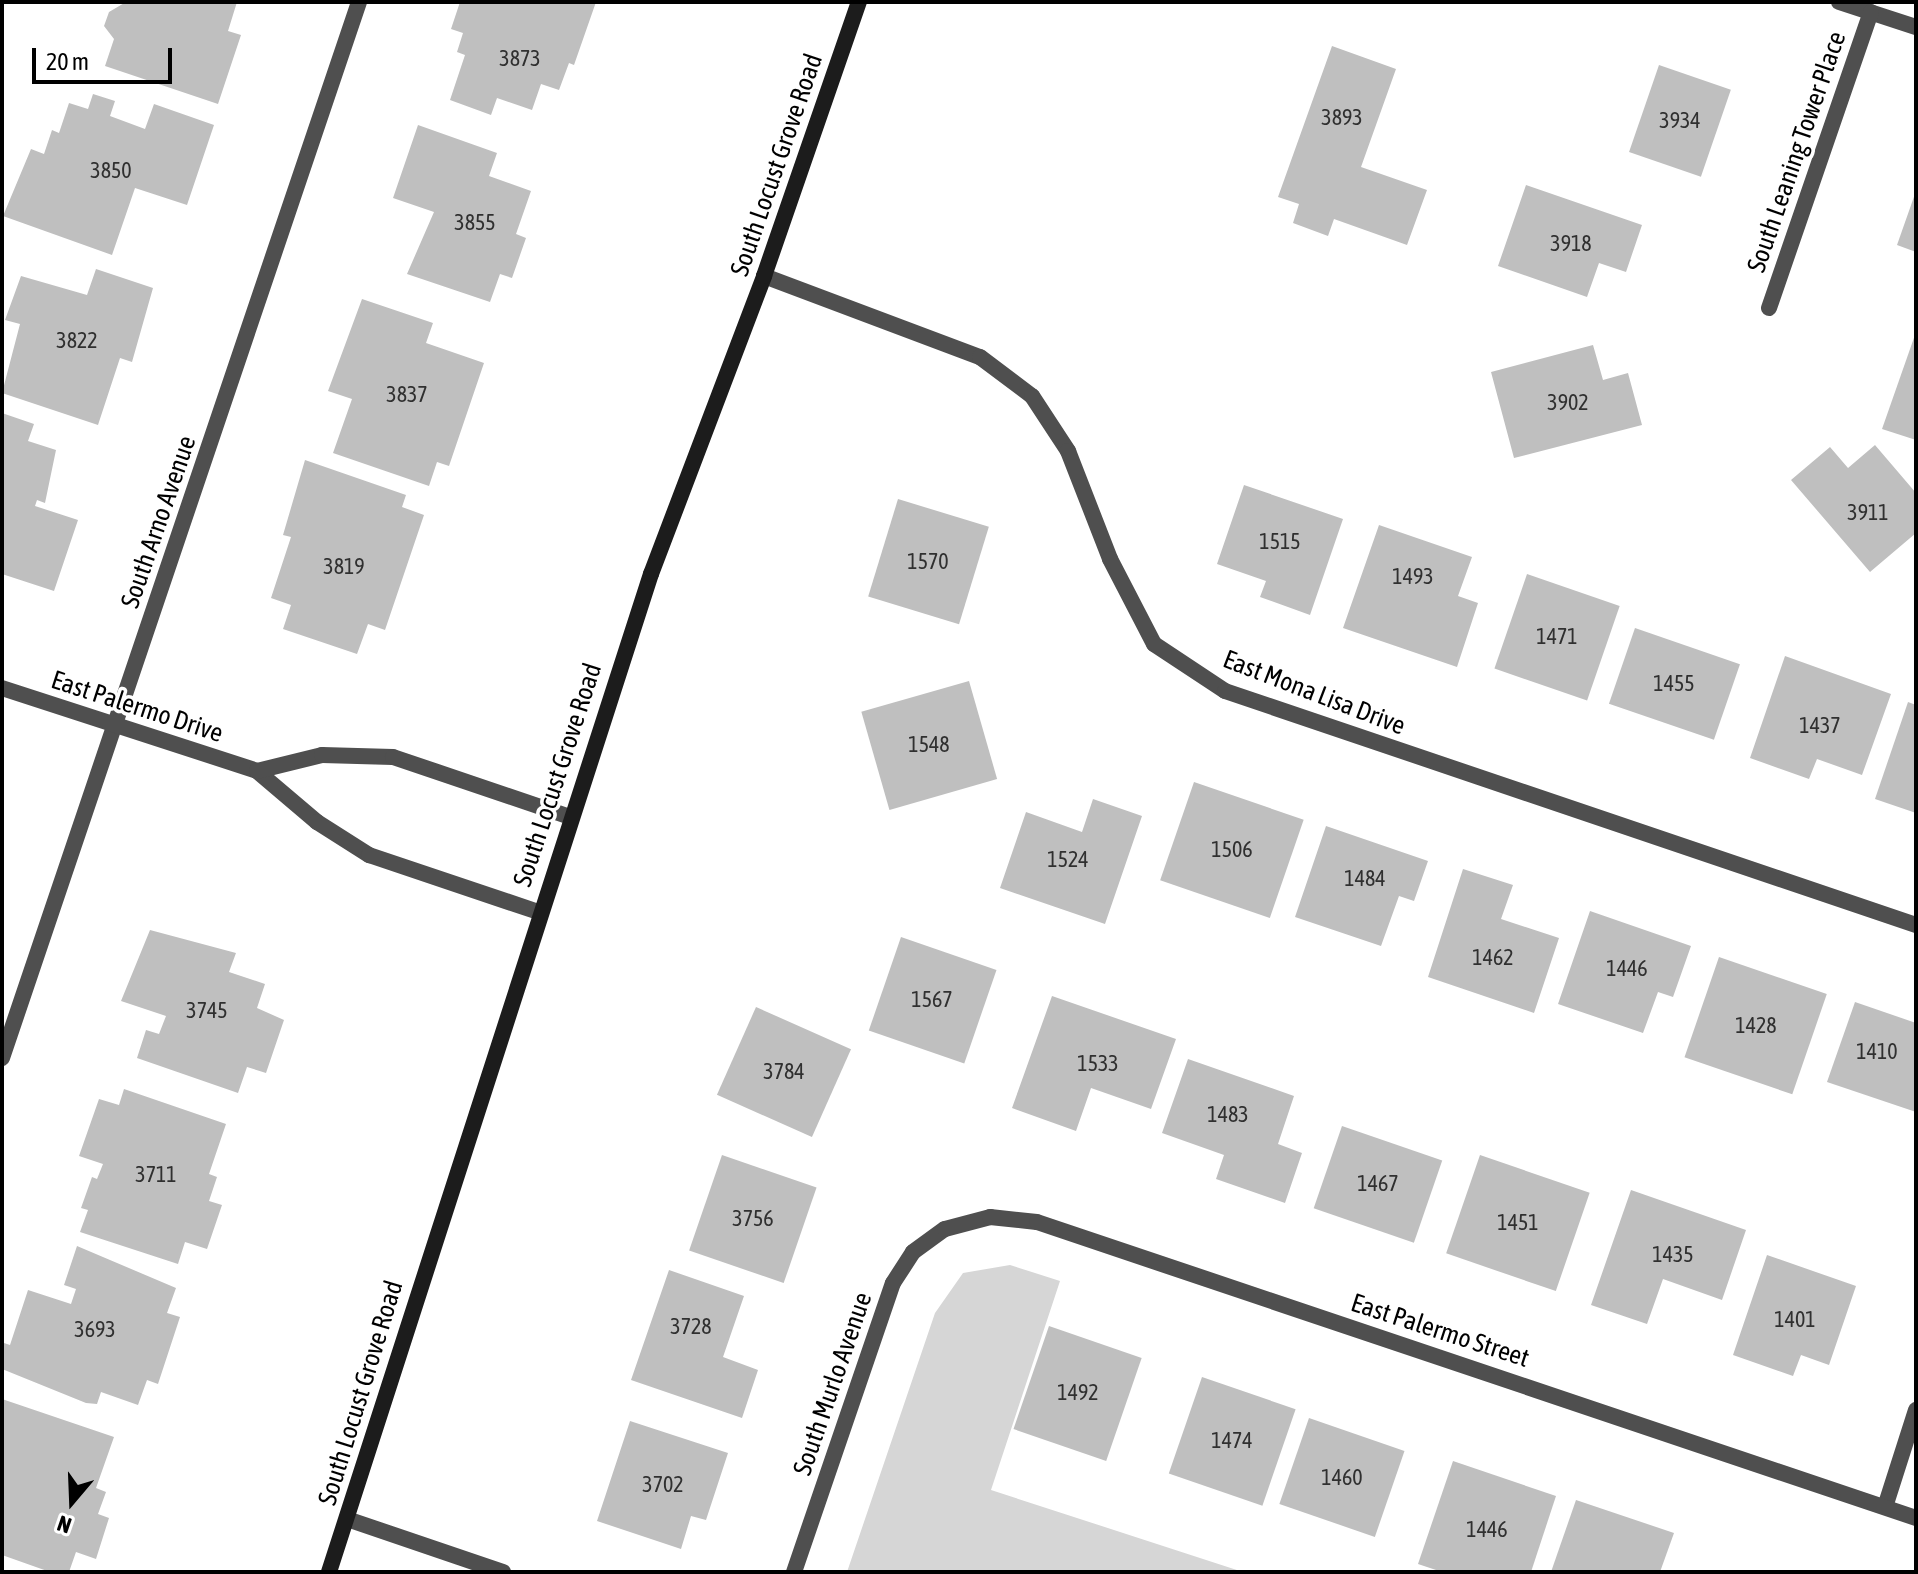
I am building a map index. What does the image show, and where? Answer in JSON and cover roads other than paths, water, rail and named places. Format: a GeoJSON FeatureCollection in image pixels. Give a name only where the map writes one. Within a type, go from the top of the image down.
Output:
{"type":"FeatureCollection","features":[{"type":"Feature","properties":{"kind":"main road","name":"South Locust Grove Road"},"geometry":{"type":"LineString","coordinates":[[329,1572],[538,912],[651,574],[764,276],[859,2]]}},
{"type":"Feature","properties":{"kind":"street","name":"South Arno Avenue"},"geometry":{"type":"LineString","coordinates":[[2,1058],[359,2]]}},
{"type":"Feature","properties":{"kind":"street"},"geometry":{"type":"LineString","coordinates":[[1839,2],[1916,27]]}},
{"type":"Feature","properties":{"kind":"street","name":"South Leaning Tower Place"},"geometry":{"type":"LineString","coordinates":[[1769,308],[1871,12]]}},
{"type":"Feature","properties":{"kind":"street","name":"East Mona Lisa Drive"},"geometry":{"type":"LineString","coordinates":[[764,276],[980,357],[1032,396],[1068,451],[1110,559],[1154,644],[1225,691],[1916,925]]}},
{"type":"Feature","properties":{"kind":"street","name":"East Palermo Drive"},"geometry":{"type":"LineString","coordinates":[[2,688],[257,771],[317,822],[369,855],[538,912]]}},
{"type":"Feature","properties":{"kind":"street"},"geometry":{"type":"LineString","coordinates":[[257,771],[322,755],[393,757],[570,817]]}},
{"type":"Feature","properties":{"kind":"street","name":"East Palermo Street"},"geometry":{"type":"LineString","coordinates":[[945,1229],[990,1217],[1037,1222],[1916,1518]]}},
{"type":"Feature","properties":{"kind":"street","name":"South Murlo Avenue"},"geometry":{"type":"LineString","coordinates":[[794,1572],[893,1283],[913,1252],[945,1229]]}},
{"type":"Feature","properties":{"kind":"street"},"geometry":{"type":"LineString","coordinates":[[1885,1507],[1916,1410]]}},
{"type":"Feature","properties":{"kind":"street"},"geometry":{"type":"LineString","coordinates":[[347,1519],[503,1572]]}}]}
